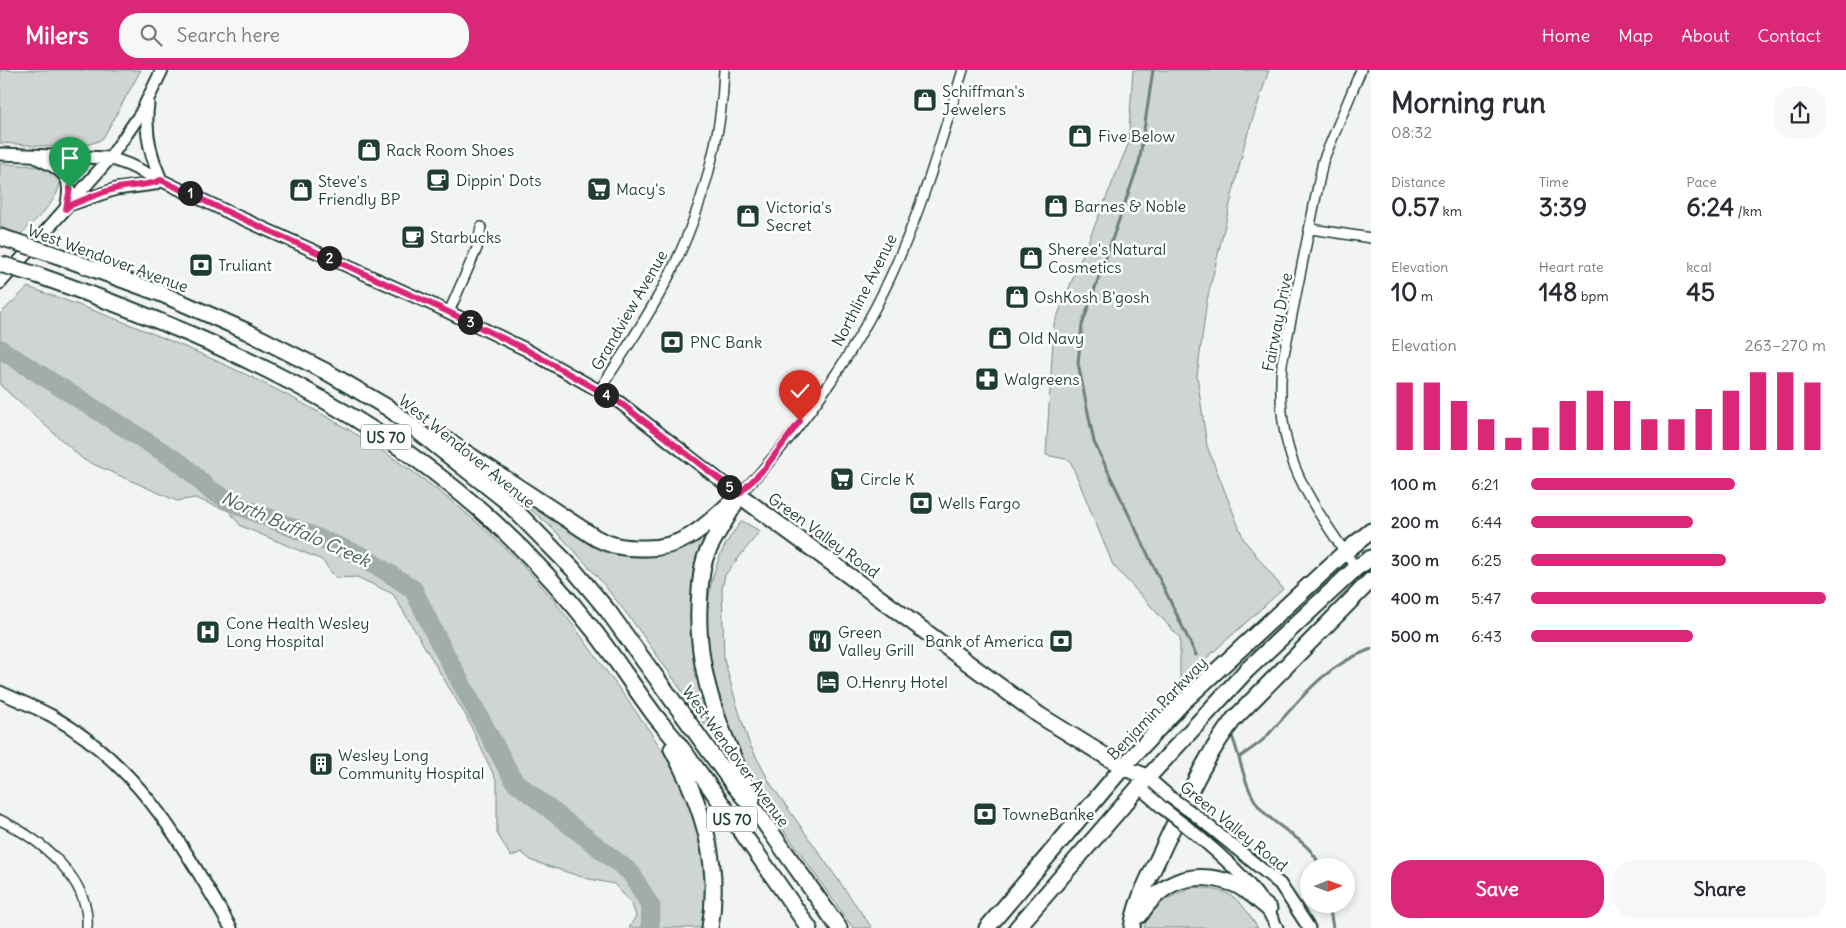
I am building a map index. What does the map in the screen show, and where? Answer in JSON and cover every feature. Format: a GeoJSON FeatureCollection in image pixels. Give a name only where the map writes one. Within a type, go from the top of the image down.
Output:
{"type":"FeatureCollection","features":[{"type":"Feature","properties":{"kind":"highway","name":"West Wendover Avenue"},"geometry":{"type":"LineString","coordinates":[[0,237],[123,279],[246,331],[325,371],[390,409],[505,500],[572,569],[608,610],[733,784],[762,818],[839,928]]}},
{"type":"Feature","properties":{"kind":"highway","name":"US 70"},"geometry":{"type":"LineString","coordinates":[[0,264],[37,275],[132,310],[256,364],[319,396],[401,447],[478,508],[518,545],[558,587],[593,630],[653,713],[678,743],[809,928]]}},
{"type":"Feature","properties":{"kind":"highway"},"geometry":{"type":"LineString","coordinates":[[390,409],[406,414],[432,430],[596,538],[614,547],[659,549],[679,543],[700,529],[739,494]]}},
{"type":"Feature","properties":{"kind":"highway"},"geometry":{"type":"LineString","coordinates":[[739,494],[705,559],[700,585],[700,649],[705,682],[722,736],[762,818]]}},
{"type":"Feature","properties":{"kind":"highway","name":"Green Valley Road"},"geometry":{"type":"LineString","coordinates":[[739,494],[1039,715],[1143,782]]}},
{"type":"Feature","properties":{"kind":"highway","name":"Benjamin Parkway"},"geometry":{"type":"LineString","coordinates":[[987,928],[1123,768],[1183,702],[1345,552],[1371,531]]}},
{"type":"Feature","properties":{"kind":"highway"},"geometry":{"type":"LineString","coordinates":[[1017,928],[1143,782],[1247,670],[1356,568],[1371,558]]}},
{"type":"Feature","properties":{"kind":"highway"},"geometry":{"type":"LineString","coordinates":[[1133,928],[1142,892],[1202,765],[1222,735],[1234,719],[1371,580]]}},
{"type":"Feature","properties":{"kind":"highway"},"geometry":{"type":"LineString","coordinates":[[653,713],[691,784],[708,836],[713,858],[714,885],[710,928]]}},
{"type":"Feature","properties":{"kind":"highway"},"geometry":{"type":"LineString","coordinates":[[1133,928],[1157,892],[1167,885],[1192,879],[1214,879],[1235,884],[1269,909]]}},
{"type":"Feature","properties":{"kind":"main road"},"geometry":{"type":"LineString","coordinates":[[0,284],[110,158],[141,113],[162,70]]}},
{"type":"Feature","properties":{"kind":"main road"},"geometry":{"type":"LineString","coordinates":[[68,207],[116,188],[154,184],[161,180],[153,160],[147,136],[149,97]]}},
{"type":"Feature","properties":{"kind":"main road","name":"Green Valley Road"},"geometry":{"type":"LineString","coordinates":[[0,154],[110,158],[449,312],[525,349],[619,402],[739,494]]}},
{"type":"Feature","properties":{"kind":"main road"},"geometry":{"type":"LineString","coordinates":[[31,156],[60,170],[66,176],[70,188],[68,207]]}},
{"type":"Feature","properties":{"kind":"main road"},"geometry":{"type":"LineString","coordinates":[[0,692],[52,716],[96,746],[122,769],[146,794],[174,832],[231,928]]}},
{"type":"Feature","properties":{"kind":"main road","name":"Green Valley Road"},"geometry":{"type":"LineString","coordinates":[[1143,782],[1170,797],[1194,814],[1280,884],[1309,928]]}},
{"type":"Feature","properties":{"kind":"main road","name":"Green Valley Road"},"geometry":{"type":"LineString","coordinates":[[1143,782],[1164,809],[1244,877],[1269,909],[1277,928]]}},
{"type":"Feature","properties":{"kind":"street","name":"Grandview Avenue"},"geometry":{"type":"LineString","coordinates":[[599,391],[648,313],[682,247],[711,163],[722,104],[724,70]]}},
{"type":"Feature","properties":{"kind":"street","name":"Northline Avenue"},"geometry":{"type":"LineString","coordinates":[[739,494],[765,468],[828,384],[845,360],[874,308],[898,260],[918,208],[963,70]]}},
{"type":"Feature","properties":{"kind":"street","name":"Fairway Drive"},"geometry":{"type":"LineString","coordinates":[[1356,568],[1303,487],[1292,464],[1285,436],[1280,396],[1282,364],[1311,229],[1323,162],[1361,70]]}},
{"type":"Feature","properties":{"kind":"street"},"geometry":{"type":"LineString","coordinates":[[449,312],[477,248],[480,227]]}},
{"type":"Feature","properties":{"kind":"street"},"geometry":{"type":"LineString","coordinates":[[1311,229],[1371,238]]}},
{"type":"Feature","properties":{"kind":"street"},"geometry":{"type":"LineString","coordinates":[[0,820],[26,835],[60,863],[84,904],[87,928]]}},
{"type":"Feature","properties":{"kind":"shaded area"},"geometry":{"type":"Polygon","coordinates":[[[0,70],[141,70],[103,138],[94,143],[83,145],[54,146],[0,143],[0,70]]]}},
{"type":"Feature","properties":{"kind":"shaded area"},"geometry":{"type":"Polygon","coordinates":[[[1133,70],[1269,70],[1245,142],[1207,300],[1197,376],[1207,446],[1244,540],[1283,589],[1180,682],[1180,638],[1113,565],[1070,460],[1046,455],[1054,324],[1128,145],[1133,70]]]}},
{"type":"Feature","properties":{"kind":"shaded area"},"geometry":{"type":"Polygon","coordinates":[[[0,163],[45,168],[58,176],[57,193],[51,203],[21,234],[0,227],[0,163]]]}},
{"type":"Feature","properties":{"kind":"shaded area"},"geometry":{"type":"Polygon","coordinates":[[[28,287],[168,340],[236,370],[303,404],[368,441],[429,483],[487,531],[540,584],[559,607],[654,738],[672,766],[686,794],[696,823],[703,854],[705,889],[703,928],[629,928],[636,916],[632,904],[614,884],[585,878],[532,861],[521,852],[511,857],[497,833],[497,782],[466,716],[393,594],[357,577],[336,578],[322,560],[241,526],[229,511],[195,498],[177,501],[84,460],[0,385],[0,314],[28,287]]]}},
{"type":"Feature","properties":{"kind":"shaded area"},"geometry":{"type":"Polygon","coordinates":[[[493,477],[588,542],[623,555],[640,557],[672,552],[702,535],[717,522],[711,538],[696,659],[708,723],[705,725],[633,622],[594,573],[551,527],[491,479],[493,477]]]}},
{"type":"Feature","properties":{"kind":"shaded area"},"geometry":{"type":"Polygon","coordinates":[[[742,521],[760,531],[725,575],[722,589],[724,659],[749,743],[770,783],[872,928],[853,928],[770,811],[744,768],[731,739],[721,708],[712,676],[707,610],[712,578],[724,548],[742,521]]]}},
{"type":"Feature","properties":{"kind":"shaded area"},"geometry":{"type":"Polygon","coordinates":[[[1195,887],[1227,893],[1239,902],[1258,928],[1144,928],[1151,912],[1157,906],[1179,893],[1195,887]]]}},
{"type":"Feature","properties":{"kind":"waterway"},"geometry":{"type":"LineString","coordinates":[[1153,70],[1139,163],[1082,325],[1078,363],[1094,442],[1196,655]]}},
{"type":"Feature","properties":{"kind":"waterway","name":"North Buffalo Creek"},"geometry":{"type":"LineString","coordinates":[[0,349],[182,464],[210,490],[242,507],[362,556],[413,589],[440,644],[514,781],[631,873],[651,907],[650,928]]}},
{"type":"Feature","properties":{"kind":"waterway"},"geometry":{"type":"LineString","coordinates":[[1240,757],[1265,738],[1300,699],[1324,676],[1353,657],[1371,649]]}},
{"type":"Feature","properties":{"kind":"waterway"},"geometry":{"type":"LineString","coordinates":[[1232,736],[1246,782],[1260,808],[1275,822],[1301,841],[1316,858]]}},
{"type":"Feature","properties":{"kind":"waterway"},"geometry":{"type":"LineString","coordinates":[[1330,913],[1333,928]]}},
{"type":"Feature","properties":{"kind":"place","name":"Schiffman's Jewelers"},"geometry":{"type":"Point","coordinates":[925,100]}},
{"type":"Feature","properties":{"kind":"place","name":"Five Below"},"geometry":{"type":"Point","coordinates":[1080,136]}},
{"type":"Feature","properties":{"kind":"place","name":"Rack Room Shoes"},"geometry":{"type":"Point","coordinates":[369,150]}},
{"type":"Feature","properties":{"kind":"place","name":"Dippin' Dots"},"geometry":{"type":"Point","coordinates":[438,180]}},
{"type":"Feature","properties":{"kind":"place","name":"Macy's"},"geometry":{"type":"Point","coordinates":[599,189]}},
{"type":"Feature","properties":{"kind":"place","name":"Steve's Friendly BP"},"geometry":{"type":"Point","coordinates":[301,190]}},
{"type":"Feature","properties":{"kind":"place","name":"Barnes & Noble"},"geometry":{"type":"Point","coordinates":[1056,206]}},
{"type":"Feature","properties":{"kind":"place","name":"Victoria's Secret"},"geometry":{"type":"Point","coordinates":[748,216]}},
{"type":"Feature","properties":{"kind":"place","name":"Starbucks"},"geometry":{"type":"Point","coordinates":[413,237]}},
{"type":"Feature","properties":{"kind":"place","name":"Sheree's Natural Cosmetics"},"geometry":{"type":"Point","coordinates":[1031,258]}},
{"type":"Feature","properties":{"kind":"place","name":"Truliant"},"geometry":{"type":"Point","coordinates":[201,265]}},
{"type":"Feature","properties":{"kind":"place","name":"OshKosh B'gosh"},"geometry":{"type":"Point","coordinates":[1017,297]}},
{"type":"Feature","properties":{"kind":"place","name":"Old Navy"},"geometry":{"type":"Point","coordinates":[1000,338]}},
{"type":"Feature","properties":{"kind":"place","name":"PNC Bank"},"geometry":{"type":"Point","coordinates":[672,342]}},
{"type":"Feature","properties":{"kind":"place","name":"Walgreens"},"geometry":{"type":"Point","coordinates":[987,379]}},
{"type":"Feature","properties":{"kind":"place","name":"Circle K"},"geometry":{"type":"Point","coordinates":[842,479]}},
{"type":"Feature","properties":{"kind":"place","name":"Wells Fargo"},"geometry":{"type":"Point","coordinates":[921,503]}},
{"type":"Feature","properties":{"kind":"place","name":"Cone Health Wesley Long Hospital"},"geometry":{"type":"Point","coordinates":[208,632]}},
{"type":"Feature","properties":{"kind":"place","name":"Green Valley Grill"},"geometry":{"type":"Point","coordinates":[820,641]}},
{"type":"Feature","properties":{"kind":"place","name":"Bank of America"},"geometry":{"type":"Point","coordinates":[1061,641]}},
{"type":"Feature","properties":{"kind":"place","name":"O.Henry Hotel"},"geometry":{"type":"Point","coordinates":[828,682]}},
{"type":"Feature","properties":{"kind":"place","name":"Wesley Long Community Hospital"},"geometry":{"type":"Point","coordinates":[321,764]}},
{"type":"Feature","properties":{"kind":"place","name":"TowneBanke"},"geometry":{"type":"Point","coordinates":[985,814]}},
{"type":"Feature","properties":{"kind":"route"},"geometry":{"type":"LineString","coordinates":[[70,188],[66,209],[69,206],[116,188],[154,184],[161,180],[525,349],[619,402],[739,494],[765,468],[800,421]]}}]}
